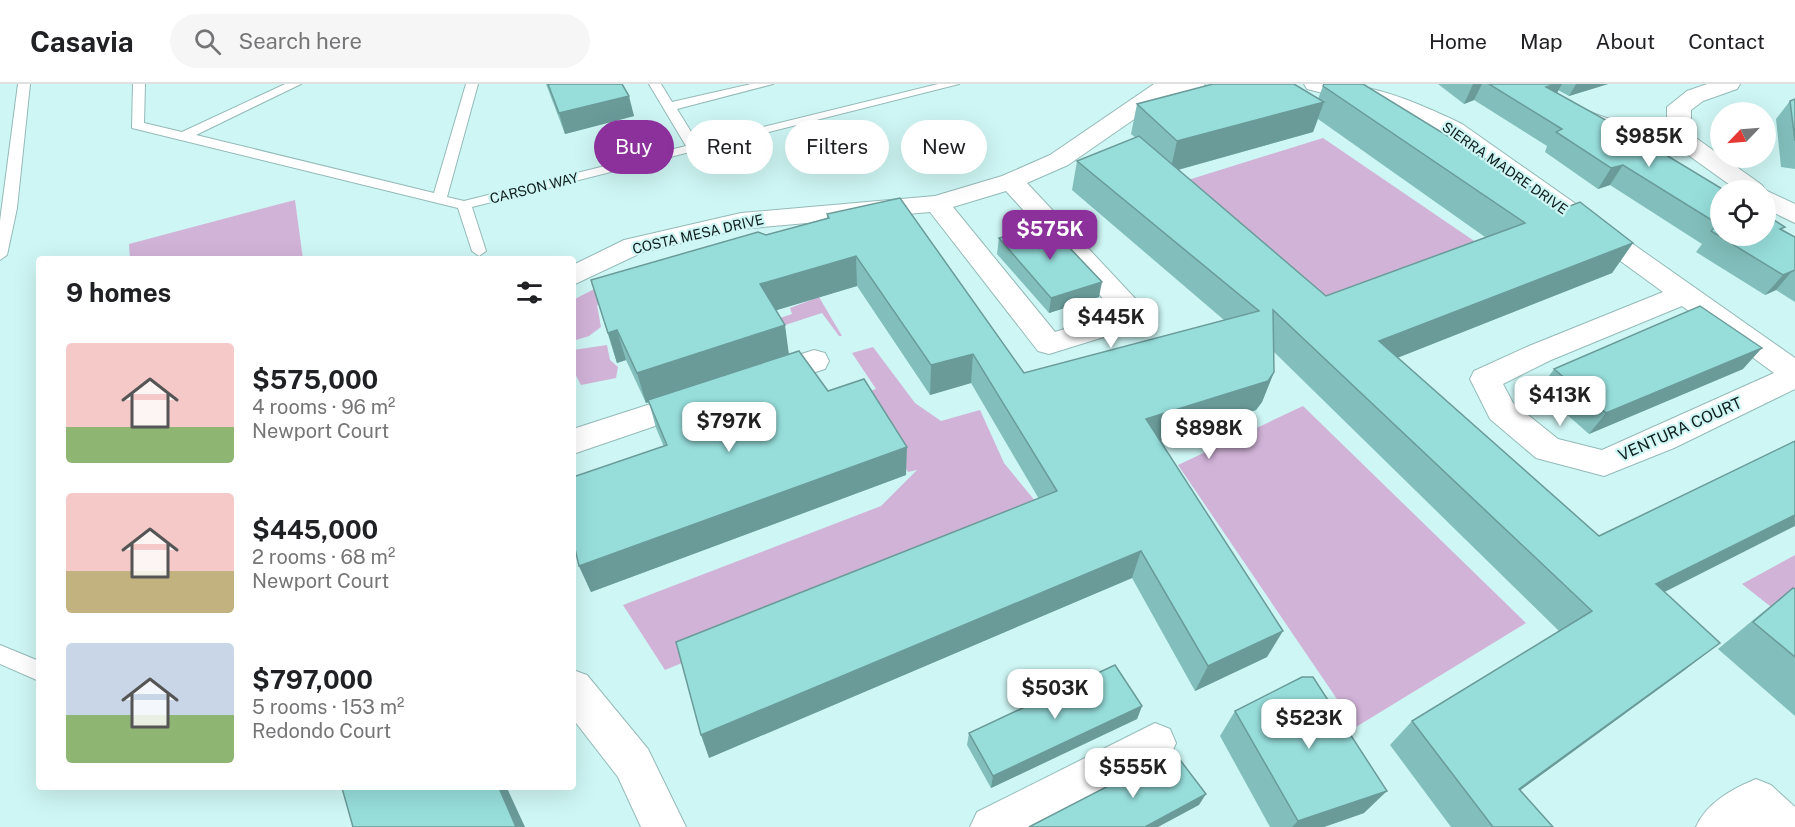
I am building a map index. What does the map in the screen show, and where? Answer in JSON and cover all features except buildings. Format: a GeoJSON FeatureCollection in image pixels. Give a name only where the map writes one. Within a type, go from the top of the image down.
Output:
{"type":"FeatureCollection","features":[{"type":"Feature","properties":{"kind":"street","name":"COSTA MESA DRIVE"},"geometry":{"type":"LineString","coordinates":[[576,275],[634,246],[741,221],[937,204],[1011,181],[1059,160],[1162,89],[1194,84]]}},
{"type":"Feature","properties":{"kind":"street","name":"SIERRA MADRE DRIVE"},"geometry":{"type":"LineString","coordinates":[[1315,84],[1371,95],[1425,114],[1454,129],[1795,374]]}},
{"type":"Feature","properties":{"kind":"street"},"geometry":{"type":"LineString","coordinates":[[1729,84],[1695,96],[1679,107],[1678,126],[1686,142],[1739,180]]}},
{"type":"Feature","properties":{"kind":"street"},"geometry":{"type":"LineString","coordinates":[[937,204],[1049,344],[1136,317],[1011,181]]}},
{"type":"Feature","properties":{"kind":"street"},"geometry":{"type":"LineString","coordinates":[[1776,204],[1795,215]]}},
{"type":"Feature","properties":{"kind":"street","name":"VENTURA COURT"},"geometry":{"type":"LineString","coordinates":[[1683,295],[1540,353],[1485,379],[1501,411],[1548,449],[1604,463],[1662,439],[1795,374]]}},
{"type":"Feature","properties":{"kind":"street"},"geometry":{"type":"LineString","coordinates":[[576,441],[814,361]]}},
{"type":"Feature","properties":{"kind":"street"},"geometry":{"type":"LineString","coordinates":[[576,692],[633,763],[664,827]]}},
{"type":"Feature","properties":{"kind":"street"},"geometry":{"type":"LineString","coordinates":[[992,827],[1155,743]]}},
{"type":"Feature","properties":{"kind":"street"},"geometry":{"type":"LineString","coordinates":[[1718,827],[1756,800],[1785,827]]}},
{"type":"Feature","properties":{"kind":"lane"},"geometry":{"type":"LineString","coordinates":[[0,255],[10,208],[24,84]]}},
{"type":"Feature","properties":{"kind":"lane"},"geometry":{"type":"LineString","coordinates":[[140,84],[136,125],[440,197],[464,205],[479,251]]}},
{"type":"Feature","properties":{"kind":"lane"},"geometry":{"type":"LineString","coordinates":[[184,136],[296,84]]}},
{"type":"Feature","properties":{"kind":"lane"},"geometry":{"type":"LineString","coordinates":[[440,197],[472,84]]}},
{"type":"Feature","properties":{"kind":"lane"},"geometry":{"type":"LineString","coordinates":[[655,84],[686,135]]}},
{"type":"Feature","properties":{"kind":"lane"},"geometry":{"type":"LineString","coordinates":[[669,107],[767,84]]}},
{"type":"Feature","properties":{"kind":"lane","name":"CARSON WAY"},"geometry":{"type":"LineString","coordinates":[[773,128],[953,84]]}},
{"type":"Feature","properties":{"kind":"lane"},"geometry":{"type":"LineString","coordinates":[[1580,110],[1639,134],[1686,142]]}},
{"type":"Feature","properties":{"kind":"lane","name":"CARSON WAY"},"geometry":{"type":"LineString","coordinates":[[464,205],[686,150]]}},
{"type":"Feature","properties":{"kind":"lane"},"geometry":{"type":"LineString","coordinates":[[0,654],[36,670]]}},
{"type":"Feature","properties":{"kind":"shaded area"},"geometry":{"type":"Polygon","coordinates":[[[1323,138],[1483,247],[1325,307],[1188,180],[1323,138]]]}},
{"type":"Feature","properties":{"kind":"shaded area"},"geometry":{"type":"Polygon","coordinates":[[[295,200],[303,256],[130,256],[129,244],[295,200]]]}},
{"type":"Feature","properties":{"kind":"shaded area"},"geometry":{"type":"Polygon","coordinates":[[[793,253],[842,336],[839,336],[822,313],[779,327],[774,320],[792,314],[790,308],[811,300],[793,253]]]}},
{"type":"Feature","properties":{"kind":"shaded area"},"geometry":{"type":"Polygon","coordinates":[[[677,283],[597,305],[601,327],[589,336],[576,340],[576,298],[602,285],[677,283]]]}},
{"type":"Feature","properties":{"kind":"shaded area"},"geometry":{"type":"Polygon","coordinates":[[[607,345],[610,360],[618,367],[616,378],[581,385],[576,376],[576,350],[607,345]]]}},
{"type":"Feature","properties":{"kind":"shaded area"},"geometry":{"type":"Polygon","coordinates":[[[873,347],[915,403],[941,421],[980,410],[1004,463],[1045,513],[665,670],[623,605],[881,506],[917,470],[908,472],[882,427],[828,404],[876,389],[852,353],[873,347]]]}},
{"type":"Feature","properties":{"kind":"shaded area"},"geometry":{"type":"Polygon","coordinates":[[[1303,406],[1526,623],[1356,727],[1178,465],[1303,406]]]}},
{"type":"Feature","properties":{"kind":"shaded area"},"geometry":{"type":"Polygon","coordinates":[[[1795,555],[1795,626],[1742,584],[1795,555]]]}}]}
